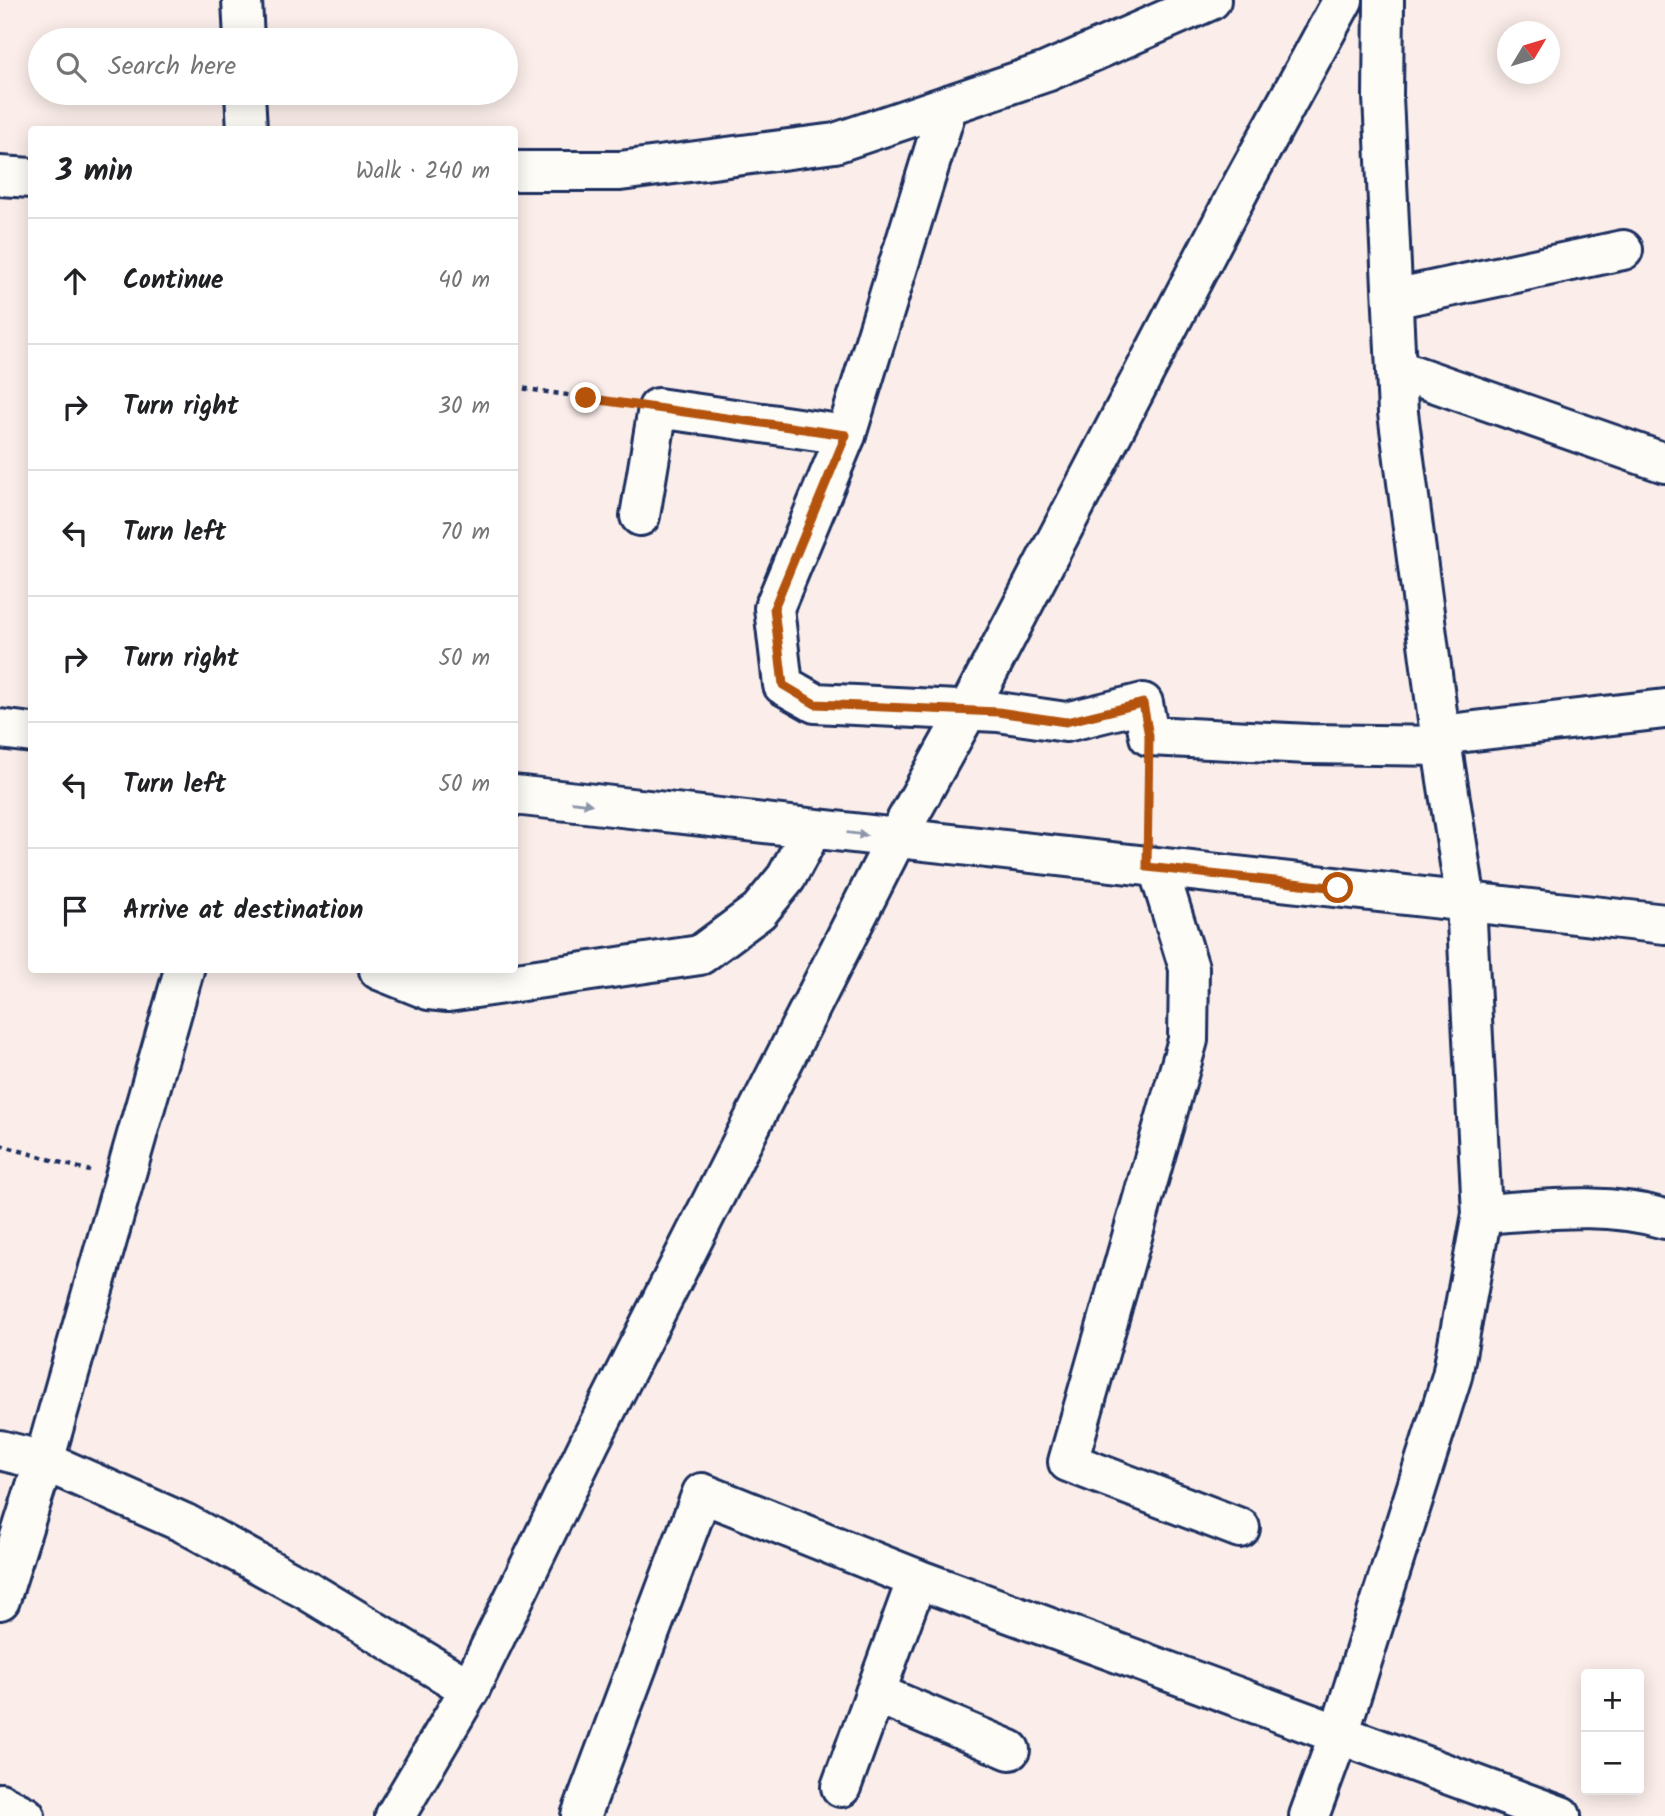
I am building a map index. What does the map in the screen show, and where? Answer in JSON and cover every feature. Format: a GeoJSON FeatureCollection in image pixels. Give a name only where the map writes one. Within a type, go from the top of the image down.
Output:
{"type":"FeatureCollection","features":[{"type":"Feature","properties":{"kind":"street"},"geometry":{"type":"LineString","coordinates":[[242,0],[243,28]]}},
{"type":"Feature","properties":{"kind":"street"},"geometry":{"type":"LineString","coordinates":[[518,171],[620,171],[835,143],[1045,72],[1211,0]]}},
{"type":"Feature","properties":{"kind":"street"},"geometry":{"type":"LineString","coordinates":[[395,1816],[470,1689],[590,1442],[896,839],[968,710],[1242,185],[1343,0]]}},
{"type":"Feature","properties":{"kind":"street"},"geometry":{"type":"LineString","coordinates":[[1309,1816],[1339,1734],[1451,1376],[1482,1214],[1466,902],[1441,741],[1398,414],[1383,97],[1384,0]]}},
{"type":"Feature","properties":{"kind":"street"},"geometry":{"type":"LineString","coordinates":[[246,105],[247,126]]}},
{"type":"Feature","properties":{"kind":"street"},"geometry":{"type":"LineString","coordinates":[[948,105],[846,435],[774,608],[783,685],[815,704],[998,712],[1066,722],[1143,703],[1149,736],[1309,744],[1441,741],[1665,709]]}},
{"type":"Feature","properties":{"kind":"street"},"geometry":{"type":"LineString","coordinates":[[0,176],[28,178]]}},
{"type":"Feature","properties":{"kind":"street"},"geometry":{"type":"LineString","coordinates":[[1393,299],[1623,250]]}},
{"type":"Feature","properties":{"kind":"street"},"geometry":{"type":"LineString","coordinates":[[1396,369],[1665,463]]}},
{"type":"Feature","properties":{"kind":"street"},"geometry":{"type":"LineString","coordinates":[[640,516],[658,408],[846,435]]}},
{"type":"Feature","properties":{"kind":"street"},"geometry":{"type":"LineString","coordinates":[[0,729],[28,732]]}},
{"type":"Feature","properties":{"kind":"street"},"geometry":{"type":"LineString","coordinates":[[518,795],[1665,923]]}},
{"type":"Feature","properties":{"kind":"street"},"geometry":{"type":"LineString","coordinates":[[386,973],[429,990],[447,992],[700,955],[760,911],[786,878],[805,843],[806,828]]}},
{"type":"Feature","properties":{"kind":"street"},"geometry":{"type":"LineString","coordinates":[[1152,867],[1189,968],[1188,1040],[1068,1462],[1240,1528]]}},
{"type":"Feature","properties":{"kind":"street"},"geometry":{"type":"LineString","coordinates":[[0,1600],[44,1461],[183,973]]}},
{"type":"Feature","properties":{"kind":"street"},"geometry":{"type":"LineString","coordinates":[[1482,1214],[1586,1207],[1644,1213],[1665,1219]]}},
{"type":"Feature","properties":{"kind":"street"},"geometry":{"type":"LineString","coordinates":[[0,1450],[44,1461],[184,1523],[305,1589],[470,1689]]}},
{"type":"Feature","properties":{"kind":"street"},"geometry":{"type":"LineString","coordinates":[[581,1816],[702,1493],[917,1579],[1561,1816]]}},
{"type":"Feature","properties":{"kind":"street"},"geometry":{"type":"LineString","coordinates":[[841,1787],[917,1579]]}},
{"type":"Feature","properties":{"kind":"street"},"geometry":{"type":"LineString","coordinates":[[875,1693],[1010,1750]]}},
{"type":"Feature","properties":{"kind":"street"},"geometry":{"type":"LineString","coordinates":[[0,1803],[25,1816]]}},
{"type":"Feature","properties":{"kind":"path"},"geometry":{"type":"LineString","coordinates":[[518,388],[658,408]]}},
{"type":"Feature","properties":{"kind":"path"},"geometry":{"type":"LineString","coordinates":[[1149,736],[1152,867]]}},
{"type":"Feature","properties":{"kind":"path"},"geometry":{"type":"LineString","coordinates":[[0,1145],[124,1181]]}},
{"type":"Feature","properties":{"kind":"route"},"geometry":{"type":"LineString","coordinates":[[586,398],[846,435],[774,608],[783,685],[815,704],[998,712],[1066,722],[1143,703],[1149,736],[1147,867],[1338,888]]}}]}
